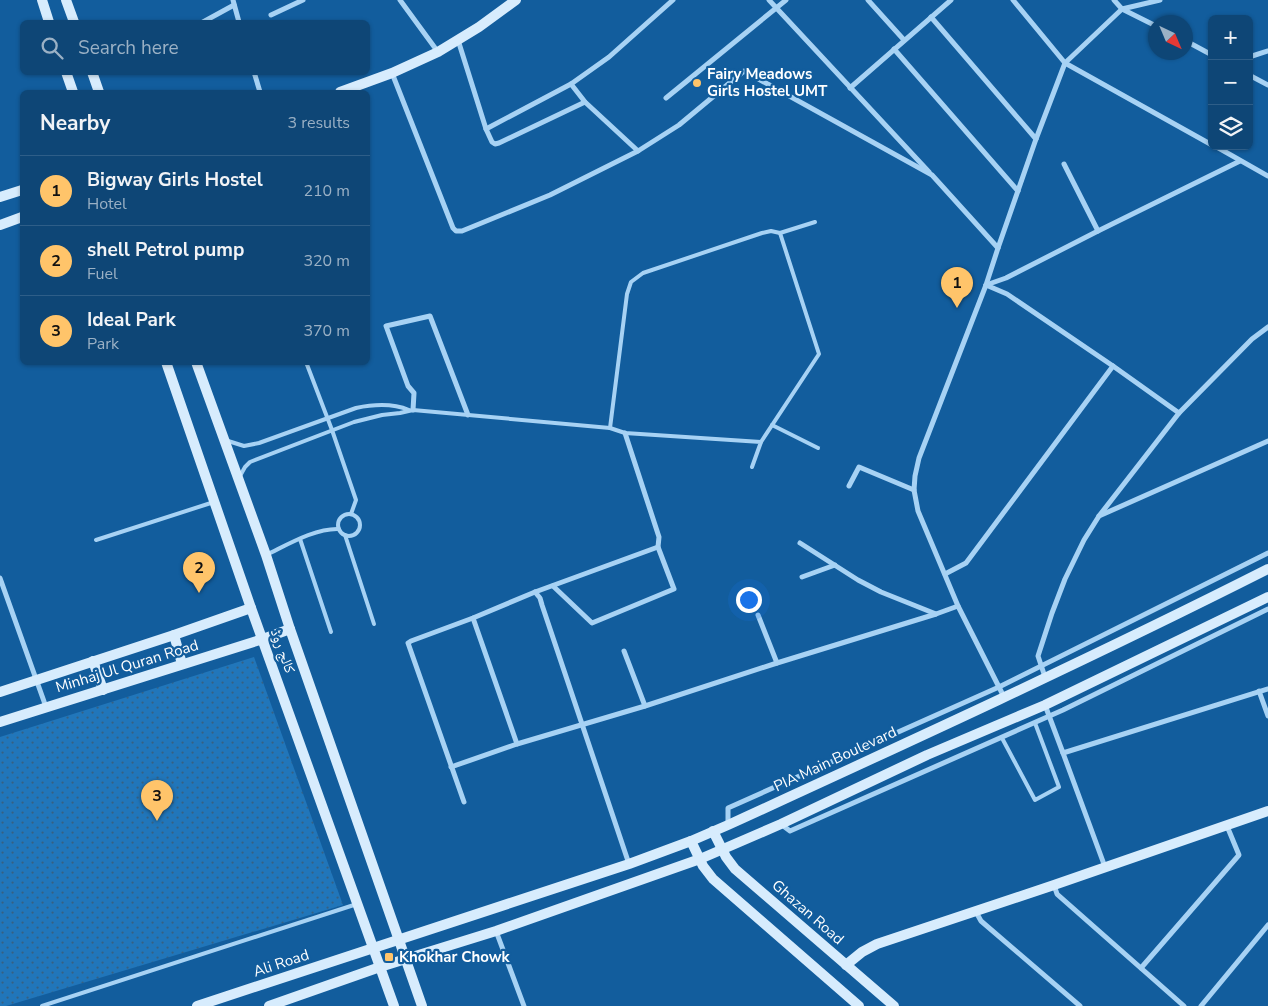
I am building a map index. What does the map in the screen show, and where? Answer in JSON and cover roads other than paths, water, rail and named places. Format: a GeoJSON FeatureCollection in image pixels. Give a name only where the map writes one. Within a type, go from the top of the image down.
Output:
{"type":"FeatureCollection","features":[{"type":"Feature","properties":{"kind":"main road"},"geometry":{"type":"LineString","coordinates":[[42,0],[48,20]]}},
{"type":"Feature","properties":{"kind":"main road"},"geometry":{"type":"LineString","coordinates":[[66,0],[73,20]]}},
{"type":"Feature","properties":{"kind":"main road"},"geometry":{"type":"LineString","coordinates":[[345,90],[392,73],[438,52],[458,40],[510,2]]}},
{"type":"Feature","properties":{"kind":"main road"},"geometry":{"type":"LineString","coordinates":[[67,75],[71,90]]}},
{"type":"Feature","properties":{"kind":"main road"},"geometry":{"type":"LineString","coordinates":[[93,75],[98,90]]}},
{"type":"Feature","properties":{"kind":"main road"},"geometry":{"type":"LineString","coordinates":[[0,197],[20,191]]}},
{"type":"Feature","properties":{"kind":"main road"},"geometry":{"type":"LineString","coordinates":[[0,225],[20,218]]}},
{"type":"Feature","properties":{"kind":"main road","name":"کالج روڈ"},"geometry":{"type":"LineString","coordinates":[[167,365],[251,608],[380,967]]}},
{"type":"Feature","properties":{"kind":"main road","name":"کالج روڈ"},"geometry":{"type":"LineString","coordinates":[[197,365],[266,555],[405,959]]}},
{"type":"Feature","properties":{"kind":"main road","name":"PIA Main Boulevard"},"geometry":{"type":"LineString","coordinates":[[399,940],[629,864],[691,841],[1005,697],[1179,614],[1268,569]]}},
{"type":"Feature","properties":{"kind":"main road"},"geometry":{"type":"LineString","coordinates":[[269,1006],[380,967],[496,931],[722,850],[927,755],[1045,705],[1268,596]]}},
{"type":"Feature","properties":{"kind":"main road","name":"Minhaj Ul Quran Road"},"geometry":{"type":"LineString","coordinates":[[0,692],[251,608]]}},
{"type":"Feature","properties":{"kind":"main road","name":"Minhaj Ul Quran Road"},"geometry":{"type":"LineString","coordinates":[[0,722],[290,629]]}},
{"type":"Feature","properties":{"kind":"main road"},"geometry":{"type":"LineString","coordinates":[[174,635],[182,664]]}},
{"type":"Feature","properties":{"kind":"main road"},"geometry":{"type":"LineString","coordinates":[[93,661],[103,690]]}},
{"type":"Feature","properties":{"kind":"main road"},"geometry":{"type":"LineString","coordinates":[[846,965],[862,952],[877,944],[1268,812]]}},
{"type":"Feature","properties":{"kind":"main road","name":"Ghazan Road"},"geometry":{"type":"LineString","coordinates":[[714,831],[728,862],[894,1006]]}},
{"type":"Feature","properties":{"kind":"main road"},"geometry":{"type":"LineString","coordinates":[[691,841],[707,872],[713,878],[859,1006]]}},
{"type":"Feature","properties":{"kind":"main road","name":"Ali Road"},"geometry":{"type":"LineString","coordinates":[[197,1006],[399,940]]}},
{"type":"Feature","properties":{"kind":"main road"},"geometry":{"type":"LineString","coordinates":[[405,959],[422,1006]]}},
{"type":"Feature","properties":{"kind":"main road"},"geometry":{"type":"LineString","coordinates":[[380,967],[394,1006]]}},
{"type":"Feature","properties":{"kind":"street"},"geometry":{"type":"LineString","coordinates":[[271,15],[303,0]]}},
{"type":"Feature","properties":{"kind":"street"},"geometry":{"type":"LineString","coordinates":[[400,0],[438,52]]}},
{"type":"Feature","properties":{"kind":"street"},"geometry":{"type":"LineString","coordinates":[[486,129],[571,84],[609,57],[673,0]]}},
{"type":"Feature","properties":{"kind":"street"},"geometry":{"type":"LineString","coordinates":[[769,0],[998,248]]}},
{"type":"Feature","properties":{"kind":"street"},"geometry":{"type":"LineString","coordinates":[[692,77],[679,87],[666,98],[692,77],[777,8],[786,0]]}},
{"type":"Feature","properties":{"kind":"street"},"geometry":{"type":"LineString","coordinates":[[868,0],[904,40]]}},
{"type":"Feature","properties":{"kind":"street"},"geometry":{"type":"LineString","coordinates":[[850,88],[951,0]]}},
{"type":"Feature","properties":{"kind":"street"},"geometry":{"type":"LineString","coordinates":[[1013,0],[1065,63],[1208,142]]}},
{"type":"Feature","properties":{"kind":"street"},"geometry":{"type":"LineString","coordinates":[[1114,0],[1122,9],[1148,22]]}},
{"type":"Feature","properties":{"kind":"street"},"geometry":{"type":"LineString","coordinates":[[1005,697],[958,606],[918,511],[914,490],[919,458],[986,285],[1036,139],[1065,63],[1122,9],[1160,0]]}},
{"type":"Feature","properties":{"kind":"street"},"geometry":{"type":"LineString","coordinates":[[206,20],[233,2],[238,20]]}},
{"type":"Feature","properties":{"kind":"street"},"geometry":{"type":"LineString","coordinates":[[931,17],[1036,139]]}},
{"type":"Feature","properties":{"kind":"street"},"geometry":{"type":"LineString","coordinates":[[458,40],[486,129],[492,142],[495,144],[584,102]]}},
{"type":"Feature","properties":{"kind":"street"},"geometry":{"type":"LineString","coordinates":[[1193,45],[1208,53]]}},
{"type":"Feature","properties":{"kind":"street"},"geometry":{"type":"LineString","coordinates":[[894,48],[1018,191]]}},
{"type":"Feature","properties":{"kind":"street"},"geometry":{"type":"LineString","coordinates":[[1253,56],[1268,51]]}},
{"type":"Feature","properties":{"kind":"street"},"geometry":{"type":"LineString","coordinates":[[392,73],[453,228],[456,231],[462,231],[550,195],[638,150],[679,125],[744,71],[932,175]]}},
{"type":"Feature","properties":{"kind":"street"},"geometry":{"type":"LineString","coordinates":[[255,75],[259,90]]}},
{"type":"Feature","properties":{"kind":"street"},"geometry":{"type":"LineString","coordinates":[[1253,76],[1268,85]]}},
{"type":"Feature","properties":{"kind":"street"},"geometry":{"type":"LineString","coordinates":[[571,84],[584,102],[638,150]]}},
{"type":"Feature","properties":{"kind":"street"},"geometry":{"type":"LineString","coordinates":[[1221,150],[1268,176]]}},
{"type":"Feature","properties":{"kind":"street"},"geometry":{"type":"LineString","coordinates":[[986,285],[1006,278],[1240,161]]}},
{"type":"Feature","properties":{"kind":"street"},"geometry":{"type":"LineString","coordinates":[[1064,164],[1098,231]]}},
{"type":"Feature","properties":{"kind":"street"},"geometry":{"type":"LineString","coordinates":[[986,285],[1007,294],[1179,413]]}},
{"type":"Feature","properties":{"kind":"street"},"geometry":{"type":"LineString","coordinates":[[411,410],[414,393],[408,386],[386,326],[430,316],[468,414]]}},
{"type":"Feature","properties":{"kind":"street"},"geometry":{"type":"LineString","coordinates":[[1045,677],[1038,656],[1052,613],[1065,578],[1084,540],[1099,516],[1179,413],[1252,338],[1268,327]]}},
{"type":"Feature","properties":{"kind":"street"},"geometry":{"type":"LineString","coordinates":[[945,574],[966,563],[1113,366]]}},
{"type":"Feature","properties":{"kind":"street"},"geometry":{"type":"LineString","coordinates":[[553,586],[592,623],[674,589],[658,547],[660,537],[625,432]]}},
{"type":"Feature","properties":{"kind":"street"},"geometry":{"type":"LineString","coordinates":[[1099,516],[1268,441]]}},
{"type":"Feature","properties":{"kind":"street"},"geometry":{"type":"LineString","coordinates":[[848,486],[859,467],[914,490]]}},
{"type":"Feature","properties":{"kind":"street"},"geometry":{"type":"LineString","coordinates":[[800,542],[858,580],[881,592],[936,614]]}},
{"type":"Feature","properties":{"kind":"street"},"geometry":{"type":"LineString","coordinates":[[464,802],[408,643],[536,592],[658,547]]}},
{"type":"Feature","properties":{"kind":"street"},"geometry":{"type":"LineString","coordinates":[[728,825],[728,808],[999,687],[1268,552]]}},
{"type":"Feature","properties":{"kind":"street"},"geometry":{"type":"LineString","coordinates":[[802,577],[835,565]]}},
{"type":"Feature","properties":{"kind":"street"},"geometry":{"type":"LineString","coordinates":[[0,578],[46,707]]}},
{"type":"Feature","properties":{"kind":"street"},"geometry":{"type":"LineString","coordinates":[[536,592],[540,598],[629,864]]}},
{"type":"Feature","properties":{"kind":"street"},"geometry":{"type":"LineString","coordinates":[[451,767],[517,744],[645,706],[958,606]]}},
{"type":"Feature","properties":{"kind":"street"},"geometry":{"type":"LineString","coordinates":[[781,824],[790,831],[1002,738],[1268,609]]}},
{"type":"Feature","properties":{"kind":"street"},"geometry":{"type":"LineString","coordinates":[[758,615],[778,663]]}},
{"type":"Feature","properties":{"kind":"street"},"geometry":{"type":"LineString","coordinates":[[473,618],[517,744]]}},
{"type":"Feature","properties":{"kind":"street"},"geometry":{"type":"LineString","coordinates":[[624,652],[645,706]]}},
{"type":"Feature","properties":{"kind":"street"},"geometry":{"type":"LineString","coordinates":[[1063,753],[1268,688]]}},
{"type":"Feature","properties":{"kind":"street"},"geometry":{"type":"LineString","coordinates":[[1259,691],[1268,716]]}},
{"type":"Feature","properties":{"kind":"street"},"geometry":{"type":"LineString","coordinates":[[1045,705],[1105,867]]}},
{"type":"Feature","properties":{"kind":"street"},"geometry":{"type":"LineString","coordinates":[[1141,968],[1239,855],[1227,826]]}},
{"type":"Feature","properties":{"kind":"street"},"geometry":{"type":"LineString","coordinates":[[1054,885],[1057,894],[1184,1006]]}},
{"type":"Feature","properties":{"kind":"street"},"geometry":{"type":"LineString","coordinates":[[976,912],[981,921],[1080,1006]]}},
{"type":"Feature","properties":{"kind":"street"},"geometry":{"type":"LineString","coordinates":[[1201,1006],[1268,925]]}},
{"type":"Feature","properties":{"kind":"street"},"geometry":{"type":"LineString","coordinates":[[496,931],[524,1006]]}},
{"type":"Feature","properties":{"kind":"lane"},"geometry":{"type":"LineString","coordinates":[[610,428],[626,294],[631,282],[643,273],[762,233],[771,231],[780,234],[814,222]]}},
{"type":"Feature","properties":{"kind":"lane"},"geometry":{"type":"LineString","coordinates":[[752,467],[762,442],[772,425],[819,354],[780,234]]}},
{"type":"Feature","properties":{"kind":"lane"},"geometry":{"type":"LineString","coordinates":[[307,365],[356,500],[350,514]]}},
{"type":"Feature","properties":{"kind":"lane"},"geometry":{"type":"LineString","coordinates":[[223,438],[244,446],[258,443],[356,408],[373,404],[392,405],[411,410],[610,428],[625,432],[762,442]]}},
{"type":"Feature","properties":{"kind":"lane"},"geometry":{"type":"LineString","coordinates":[[238,480],[250,462],[367,418],[411,410]]}},
{"type":"Feature","properties":{"kind":"lane"},"geometry":{"type":"LineString","coordinates":[[772,425],[818,448]]}},
{"type":"Feature","properties":{"kind":"lane"},"geometry":{"type":"LineString","coordinates":[[96,540],[214,502]]}},
{"type":"Feature","properties":{"kind":"lane"},"geometry":{"type":"LineString","coordinates":[[350,514],[357,517],[360,523],[359,531],[353,535],[345,535],[339,529],[338,521],[343,515],[350,514]]}},
{"type":"Feature","properties":{"kind":"lane"},"geometry":{"type":"LineString","coordinates":[[266,555],[328,528],[339,529]]}},
{"type":"Feature","properties":{"kind":"lane"},"geometry":{"type":"LineString","coordinates":[[345,535],[374,624]]}},
{"type":"Feature","properties":{"kind":"lane"},"geometry":{"type":"LineString","coordinates":[[300,539],[331,632]]}},
{"type":"Feature","properties":{"kind":"lane"},"geometry":{"type":"LineString","coordinates":[[1002,738],[1035,800],[1058,787],[1035,723]]}},
{"type":"Feature","properties":{"kind":"lane"},"geometry":{"type":"LineString","coordinates":[[42,1006],[357,904]]}},
{"type":"Feature","properties":{"kind":"place","name":"Fairy Meadows Girls Hostel UMT"},"geometry":{"type":"Point","coordinates":[697,83]}},
{"type":"Feature","properties":{"kind":"place","name":"Bigway Girls Hostel"},"geometry":{"type":"Point","coordinates":[957,308]}},
{"type":"Feature","properties":{"kind":"place","name":"shell Petrol pump"},"geometry":{"type":"Point","coordinates":[199,593]}},
{"type":"Feature","properties":{"kind":"place","name":"Ideal Park"},"geometry":{"type":"Point","coordinates":[157,821]}},
{"type":"Feature","properties":{"kind":"place","name":"Khokhar Chowk"},"geometry":{"type":"Point","coordinates":[389,957]}}]}
